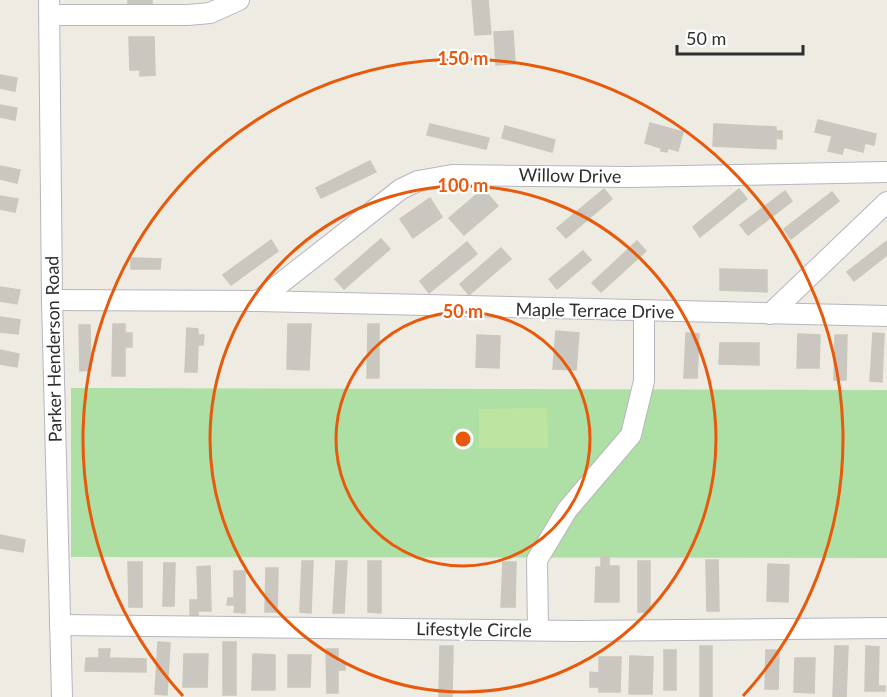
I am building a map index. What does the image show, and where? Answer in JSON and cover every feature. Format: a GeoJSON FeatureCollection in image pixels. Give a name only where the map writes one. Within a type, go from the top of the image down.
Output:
{"type":"FeatureCollection","features":[{"type":"Feature","properties":{"kind":"street"},"geometry":{"type":"LineString","coordinates":[[50,7],[188,15],[210,13],[239,0]]}},
{"type":"Feature","properties":{"kind":"street","name":"Parker Henderson Road"},"geometry":{"type":"LineString","coordinates":[[50,7],[52,300],[62,697]]}},
{"type":"Feature","properties":{"kind":"street","name":"Willow Drive"},"geometry":{"type":"LineString","coordinates":[[258,301],[401,189],[418,182],[452,175],[629,177],[887,172]]}},
{"type":"Feature","properties":{"kind":"street"},"geometry":{"type":"LineString","coordinates":[[770,314],[887,202]]}},
{"type":"Feature","properties":{"kind":"street","name":"Maple Terrace Drive"},"geometry":{"type":"LineString","coordinates":[[52,300],[258,301],[887,316]]}},
{"type":"Feature","properties":{"kind":"street"},"geometry":{"type":"LineString","coordinates":[[538,630],[537,560],[567,510],[631,435],[644,381],[644,312]]}},
{"type":"Feature","properties":{"kind":"street","name":"Lifestyle Circle"},"geometry":{"type":"LineString","coordinates":[[60,624],[538,630],[887,628]]}},
{"type":"Feature","properties":{"kind":"green space"},"geometry":{"type":"Polygon","coordinates":[[[71,388],[887,390],[887,558],[71,557],[71,388]]]}},
{"type":"Feature","properties":{"kind":"green space"},"geometry":{"type":"Polygon","coordinates":[[[547,408],[548,448],[479,448],[479,409],[547,408]]]}},
{"type":"Feature","properties":{"kind":"building"},"geometry":{"type":"Polygon","coordinates":[[[128,0],[152,0],[152,9],[128,9],[128,0]]]}},
{"type":"Feature","properties":{"kind":"building"},"geometry":{"type":"Polygon","coordinates":[[[472,0],[488,0],[491,34],[475,35],[472,0]]]}},
{"type":"Feature","properties":{"kind":"building"},"geometry":{"type":"Polygon","coordinates":[[[513,31],[515,64],[496,65],[494,32],[513,31]]]}},
{"type":"Feature","properties":{"kind":"building"},"geometry":{"type":"Polygon","coordinates":[[[129,37],[154,37],[155,75],[140,76],[140,70],[130,70],[129,37]]]}},
{"type":"Feature","properties":{"kind":"building"},"geometry":{"type":"Polygon","coordinates":[[[0,75],[17,78],[15,91],[0,88],[0,75]]]}},
{"type":"Feature","properties":{"kind":"building"},"geometry":{"type":"Polygon","coordinates":[[[0,105],[17,108],[15,120],[0,117],[0,105]]]}},
{"type":"Feature","properties":{"kind":"building"},"geometry":{"type":"Polygon","coordinates":[[[818,120],[876,134],[874,145],[865,143],[863,152],[844,147],[842,154],[828,151],[832,136],[815,132],[818,120]]]}},
{"type":"Feature","properties":{"kind":"building"},"geometry":{"type":"Polygon","coordinates":[[[650,123],[683,132],[678,151],[668,148],[667,152],[661,151],[661,148],[645,143],[650,123]]]}},
{"type":"Feature","properties":{"kind":"building"},"geometry":{"type":"Polygon","coordinates":[[[430,124],[489,138],[486,149],[427,135],[430,124]]]}},
{"type":"Feature","properties":{"kind":"building"},"geometry":{"type":"Polygon","coordinates":[[[714,124],[776,127],[776,131],[782,131],[782,139],[776,138],[776,149],[713,146],[714,124]]]}},
{"type":"Feature","properties":{"kind":"building"},"geometry":{"type":"Polygon","coordinates":[[[505,126],[555,140],[552,152],[502,138],[505,126]]]}},
{"type":"Feature","properties":{"kind":"building"},"geometry":{"type":"Polygon","coordinates":[[[370,161],[376,172],[321,198],[316,188],[370,161]]]}},
{"type":"Feature","properties":{"kind":"building"},"geometry":{"type":"Polygon","coordinates":[[[0,166],[20,170],[17,183],[0,179],[0,166]]]}},
{"type":"Feature","properties":{"kind":"building"},"geometry":{"type":"Polygon","coordinates":[[[483,189],[498,206],[464,235],[449,218],[483,189]]]}},
{"type":"Feature","properties":{"kind":"building"},"geometry":{"type":"Polygon","coordinates":[[[604,189],[612,199],[566,238],[557,228],[604,189]]]}},
{"type":"Feature","properties":{"kind":"building"},"geometry":{"type":"Polygon","coordinates":[[[739,189],[747,199],[700,237],[693,227],[739,189]]]}},
{"type":"Feature","properties":{"kind":"building"},"geometry":{"type":"Polygon","coordinates":[[[785,191],[792,201],[748,235],[740,225],[785,191]]]}},
{"type":"Feature","properties":{"kind":"building"},"geometry":{"type":"Polygon","coordinates":[[[832,192],[839,201],[791,239],[784,229],[832,192]]]}},
{"type":"Feature","properties":{"kind":"building"},"geometry":{"type":"Polygon","coordinates":[[[0,196],[18,199],[15,212],[0,209],[0,196]]]}},
{"type":"Feature","properties":{"kind":"building"},"geometry":{"type":"Polygon","coordinates":[[[430,198],[442,217],[413,238],[400,219],[430,198]]]}},
{"type":"Feature","properties":{"kind":"building"},"geometry":{"type":"Polygon","coordinates":[[[381,239],[390,249],[344,289],[335,279],[381,239]]]}},
{"type":"Feature","properties":{"kind":"building"},"geometry":{"type":"Polygon","coordinates":[[[271,240],[278,251],[231,285],[223,275],[271,240]]]}},
{"type":"Feature","properties":{"kind":"building"},"geometry":{"type":"Polygon","coordinates":[[[637,241],[646,251],[601,292],[592,283],[637,241]]]}},
{"type":"Feature","properties":{"kind":"building"},"geometry":{"type":"Polygon","coordinates":[[[887,241],[887,255],[854,281],[847,272],[887,241]]]}},
{"type":"Feature","properties":{"kind":"building"},"geometry":{"type":"Polygon","coordinates":[[[467,242],[477,254],[429,293],[420,281],[467,242]]]}},
{"type":"Feature","properties":{"kind":"building"},"geometry":{"type":"Polygon","coordinates":[[[501,248],[511,259],[469,295],[460,284],[501,248]]]}},
{"type":"Feature","properties":{"kind":"building"},"geometry":{"type":"Polygon","coordinates":[[[583,251],[591,260],[557,289],[549,279],[583,251]]]}},
{"type":"Feature","properties":{"kind":"building"},"geometry":{"type":"Polygon","coordinates":[[[131,258],[161,259],[160,269],[131,269],[131,258]]]}},
{"type":"Feature","properties":{"kind":"building"},"geometry":{"type":"Polygon","coordinates":[[[720,269],[767,270],[767,292],[720,290],[720,269]]]}},
{"type":"Feature","properties":{"kind":"building"},"geometry":{"type":"Polygon","coordinates":[[[0,287],[20,290],[17,304],[0,301],[0,287]]]}},
{"type":"Feature","properties":{"kind":"building"},"geometry":{"type":"Polygon","coordinates":[[[0,317],[20,320],[18,334],[0,332],[0,317]]]}},
{"type":"Feature","properties":{"kind":"building"},"geometry":{"type":"Polygon","coordinates":[[[113,324],[125,324],[125,333],[132,333],[132,347],[125,347],[125,376],[112,376],[113,324]]]}},
{"type":"Feature","properties":{"kind":"building"},"geometry":{"type":"Polygon","coordinates":[[[288,324],[311,324],[309,370],[287,369],[288,324]]]}},
{"type":"Feature","properties":{"kind":"building"},"geometry":{"type":"Polygon","coordinates":[[[368,324],[379,324],[379,378],[367,378],[368,324]]]}},
{"type":"Feature","properties":{"kind":"building"},"geometry":{"type":"Polygon","coordinates":[[[79,325],[90,325],[91,370],[80,371],[79,325]]]}},
{"type":"Feature","properties":{"kind":"building"},"geometry":{"type":"Polygon","coordinates":[[[187,328],[198,329],[198,335],[204,335],[203,345],[198,345],[197,372],[185,372],[187,328]]]}},
{"type":"Feature","properties":{"kind":"building"},"geometry":{"type":"Polygon","coordinates":[[[556,331],[579,333],[576,370],[553,369],[556,331]]]}},
{"type":"Feature","properties":{"kind":"building"},"geometry":{"type":"Polygon","coordinates":[[[686,333],[699,334],[697,378],[684,378],[686,333]]]}},
{"type":"Feature","properties":{"kind":"building"},"geometry":{"type":"Polygon","coordinates":[[[873,333],[884,334],[882,382],[870,381],[873,333]]]}},
{"type":"Feature","properties":{"kind":"building"},"geometry":{"type":"Polygon","coordinates":[[[798,334],[820,335],[819,368],[797,368],[798,334]]]}},
{"type":"Feature","properties":{"kind":"building"},"geometry":{"type":"Polygon","coordinates":[[[477,335],[500,336],[499,368],[476,367],[477,335]]]}},
{"type":"Feature","properties":{"kind":"building"},"geometry":{"type":"Polygon","coordinates":[[[835,335],[847,335],[846,380],[834,380],[835,335]]]}},
{"type":"Feature","properties":{"kind":"building"},"geometry":{"type":"Polygon","coordinates":[[[720,343],[759,343],[759,365],[719,364],[720,343]]]}},
{"type":"Feature","properties":{"kind":"building"},"geometry":{"type":"Polygon","coordinates":[[[0,350],[19,354],[17,367],[0,364],[0,350]]]}},
{"type":"Feature","properties":{"kind":"building"},"geometry":{"type":"Polygon","coordinates":[[[0,535],[25,540],[23,552],[0,548],[0,535]]]}},
{"type":"Feature","properties":{"kind":"building"},"geometry":{"type":"Polygon","coordinates":[[[601,557],[609,557],[609,566],[619,566],[619,602],[595,602],[596,567],[601,567],[601,557]]]}},
{"type":"Feature","properties":{"kind":"building"},"geometry":{"type":"Polygon","coordinates":[[[706,560],[718,560],[719,611],[707,611],[706,560]]]}},
{"type":"Feature","properties":{"kind":"building"},"geometry":{"type":"Polygon","coordinates":[[[302,561],[313,561],[311,613],[300,612],[302,561]]]}},
{"type":"Feature","properties":{"kind":"building"},"geometry":{"type":"Polygon","coordinates":[[[336,561],[347,561],[344,613],[333,613],[336,561]]]}},
{"type":"Feature","properties":{"kind":"building"},"geometry":{"type":"Polygon","coordinates":[[[368,561],[381,561],[381,613],[368,612],[368,561]]]}},
{"type":"Feature","properties":{"kind":"building"},"geometry":{"type":"Polygon","coordinates":[[[638,561],[650,561],[650,612],[638,612],[638,561]]]}},
{"type":"Feature","properties":{"kind":"building"},"geometry":{"type":"Polygon","coordinates":[[[128,562],[142,562],[142,607],[129,607],[128,562]]]}},
{"type":"Feature","properties":{"kind":"building"},"geometry":{"type":"Polygon","coordinates":[[[503,562],[516,562],[515,607],[501,607],[503,562]]]}},
{"type":"Feature","properties":{"kind":"building"},"geometry":{"type":"Polygon","coordinates":[[[164,563],[175,563],[174,606],[163,606],[164,563]]]}},
{"type":"Feature","properties":{"kind":"building"},"geometry":{"type":"Polygon","coordinates":[[[768,564],[789,565],[788,602],[767,601],[768,564]]]}},
{"type":"Feature","properties":{"kind":"building"},"geometry":{"type":"Polygon","coordinates":[[[210,566],[211,611],[198,611],[198,616],[190,616],[190,600],[198,600],[197,567],[210,566]]]}},
{"type":"Feature","properties":{"kind":"building"},"geometry":{"type":"Polygon","coordinates":[[[266,568],[278,568],[277,612],[265,612],[266,568]]]}},
{"type":"Feature","properties":{"kind":"building"},"geometry":{"type":"Polygon","coordinates":[[[234,571],[245,571],[245,613],[234,612],[235,605],[227,605],[228,598],[234,598],[234,571]]]}},
{"type":"Feature","properties":{"kind":"building"},"geometry":{"type":"Polygon","coordinates":[[[158,642],[170,643],[167,695],[155,694],[158,642]]]}},
{"type":"Feature","properties":{"kind":"building"},"geometry":{"type":"Polygon","coordinates":[[[223,642],[236,642],[236,695],[223,695],[223,642]]]}},
{"type":"Feature","properties":{"kind":"building"},"geometry":{"type":"Polygon","coordinates":[[[440,646],[453,646],[452,697],[439,697],[440,646]]]}},
{"type":"Feature","properties":{"kind":"building"},"geometry":{"type":"Polygon","coordinates":[[[700,646],[712,646],[712,697],[700,697],[700,646]]]}},
{"type":"Feature","properties":{"kind":"building"},"geometry":{"type":"Polygon","coordinates":[[[835,646],[848,646],[846,697],[833,697],[835,646]]]}},
{"type":"Feature","properties":{"kind":"building"},"geometry":{"type":"Polygon","coordinates":[[[866,646],[879,647],[878,686],[885,686],[885,691],[865,691],[866,646]]]}},
{"type":"Feature","properties":{"kind":"building"},"geometry":{"type":"Polygon","coordinates":[[[99,649],[110,649],[109,658],[146,659],[146,672],[85,671],[86,658],[99,658],[99,649]]]}},
{"type":"Feature","properties":{"kind":"building"},"geometry":{"type":"Polygon","coordinates":[[[326,649],[338,649],[338,663],[345,663],[345,670],[338,670],[338,693],[327,693],[326,649]]]}},
{"type":"Feature","properties":{"kind":"building"},"geometry":{"type":"Polygon","coordinates":[[[664,650],[676,650],[676,690],[664,690],[664,650]]]}},
{"type":"Feature","properties":{"kind":"building"},"geometry":{"type":"Polygon","coordinates":[[[766,650],[779,650],[778,689],[765,689],[766,650]]]}},
{"type":"Feature","properties":{"kind":"building"},"geometry":{"type":"Polygon","coordinates":[[[184,654],[208,654],[207,687],[183,687],[184,654]]]}},
{"type":"Feature","properties":{"kind":"building"},"geometry":{"type":"Polygon","coordinates":[[[253,654],[275,655],[275,690],[252,690],[253,654]]]}},
{"type":"Feature","properties":{"kind":"building"},"geometry":{"type":"Polygon","coordinates":[[[288,655],[311,655],[310,687],[288,687],[288,655]]]}},
{"type":"Feature","properties":{"kind":"building"},"geometry":{"type":"Polygon","coordinates":[[[630,656],[653,657],[652,694],[629,694],[630,656]]]}},
{"type":"Feature","properties":{"kind":"building"},"geometry":{"type":"Polygon","coordinates":[[[599,657],[621,657],[620,692],[599,692],[599,687],[590,687],[590,672],[599,673],[599,657]]]}},
{"type":"Feature","properties":{"kind":"building"},"geometry":{"type":"Polygon","coordinates":[[[795,658],[815,658],[814,693],[794,692],[795,658]]]}}]}
